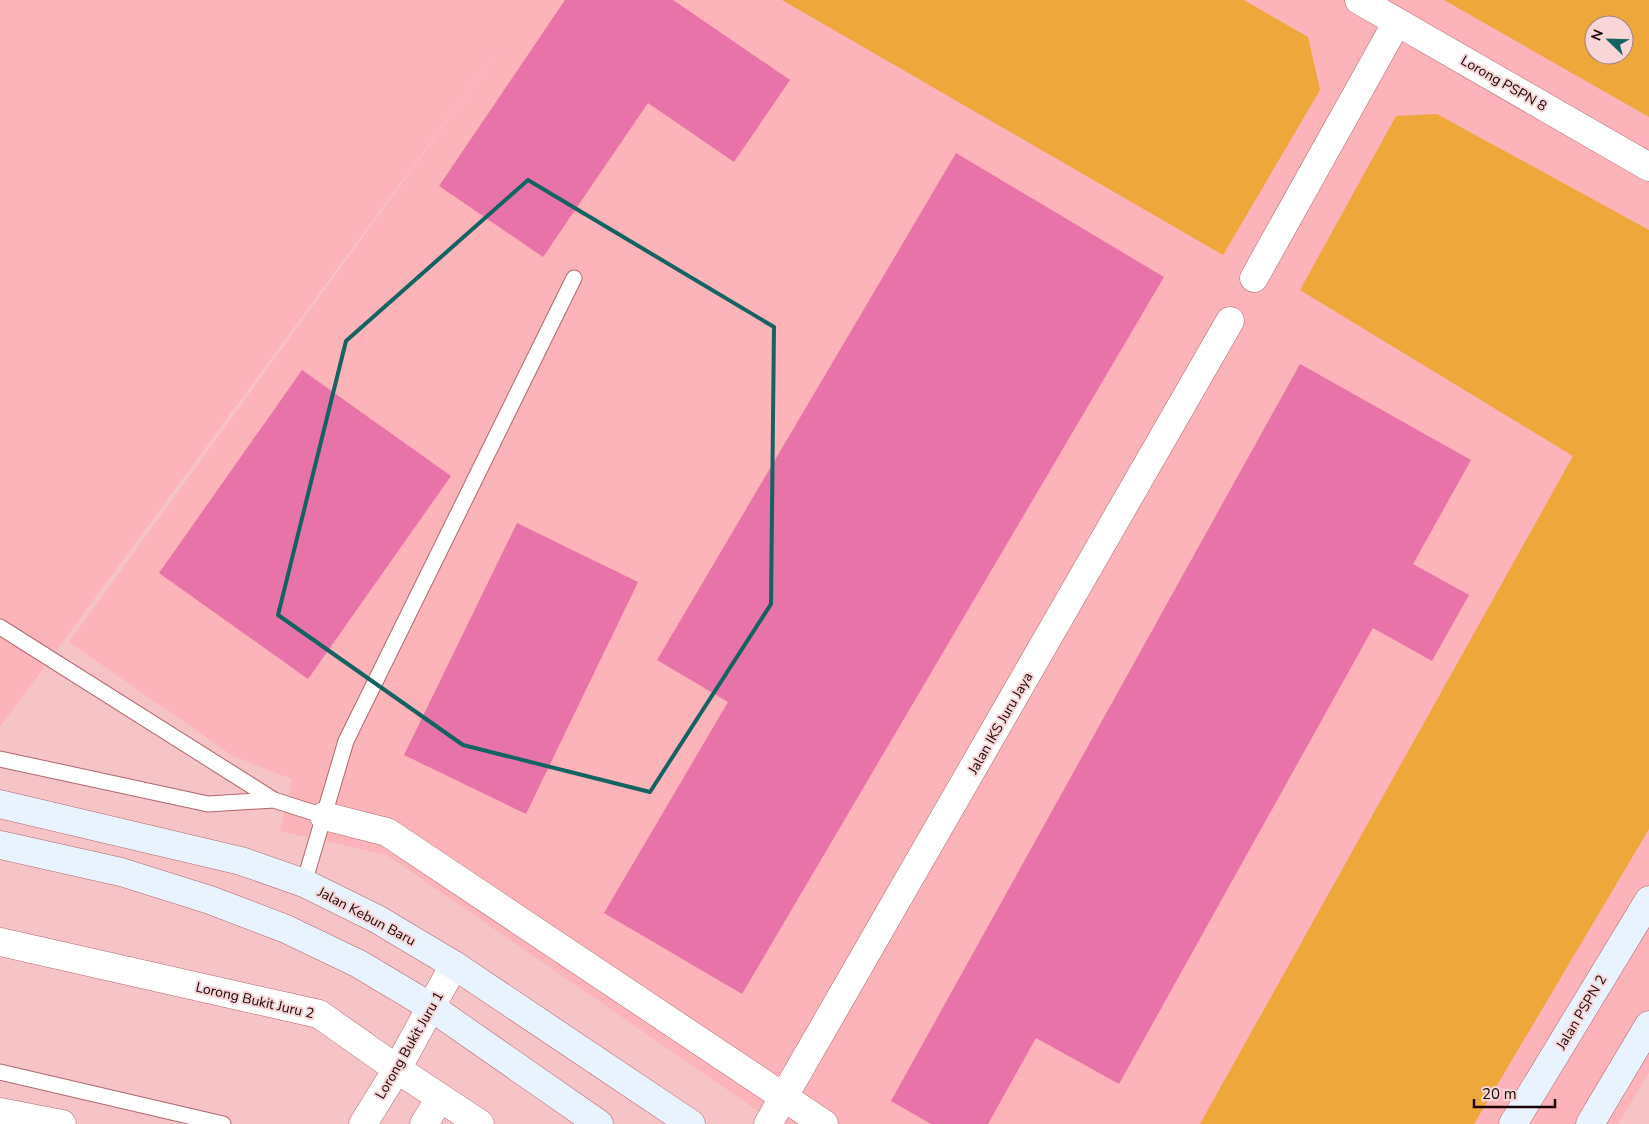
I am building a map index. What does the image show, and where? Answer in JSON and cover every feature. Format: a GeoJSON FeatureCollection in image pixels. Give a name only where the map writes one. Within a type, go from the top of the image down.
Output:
{"type":"FeatureCollection","features":[{"type":"Feature","properties":{"kind":"street","name":"Lorong PSPN 8"},"geometry":{"type":"LineString","coordinates":[[1359,0],[1649,167]]}},
{"type":"Feature","properties":{"kind":"street"},"geometry":{"type":"LineString","coordinates":[[1254,278],[1397,22]]}},
{"type":"Feature","properties":{"kind":"street","name":"Jalan IKS Juru Jaya"},"geometry":{"type":"LineString","coordinates":[[768,1124],[1230,321]]}},
{"type":"Feature","properties":{"kind":"street","name":"Jalan Kebun Baru"},"geometry":{"type":"LineString","coordinates":[[0,804],[241,861],[304,883],[377,919],[454,965],[691,1124]]}},
{"type":"Feature","properties":{"kind":"street"},"geometry":{"type":"LineString","coordinates":[[324,816],[387,832],[824,1124]]}},
{"type":"Feature","properties":{"kind":"street"},"geometry":{"type":"LineString","coordinates":[[0,845],[121,872],[210,900],[286,929],[359,964],[431,1007],[599,1124]]}},
{"type":"Feature","properties":{"kind":"street","name":"Jalan PSPN 2"},"geometry":{"type":"LineString","coordinates":[[1513,1124],[1649,900]]}},
{"type":"Feature","properties":{"kind":"street","name":"Lorong Bukit Juru 2"},"geometry":{"type":"LineString","coordinates":[[0,942],[319,1014],[480,1124]]}},
{"type":"Feature","properties":{"kind":"street","name":"Lorong Bukit Juru 1"},"geometry":{"type":"LineString","coordinates":[[363,1124],[397,1069],[454,965]]}},
{"type":"Feature","properties":{"kind":"street"},"geometry":{"type":"LineString","coordinates":[[1590,1124],[1649,1025]]}},
{"type":"Feature","properties":{"kind":"street"},"geometry":{"type":"LineString","coordinates":[[424,1124],[440,1098]]}},
{"type":"Feature","properties":{"kind":"street"},"geometry":{"type":"LineString","coordinates":[[0,1112],[62,1124]]}},
{"type":"Feature","properties":{"kind":"lane"},"geometry":{"type":"LineString","coordinates":[[304,883],[346,741],[574,278]]}},
{"type":"Feature","properties":{"kind":"lane"},"geometry":{"type":"LineString","coordinates":[[0,627],[274,800],[324,816]]}},
{"type":"Feature","properties":{"kind":"lane"},"geometry":{"type":"LineString","coordinates":[[0,759],[208,804],[274,800]]}},
{"type":"Feature","properties":{"kind":"lane"},"geometry":{"type":"LineString","coordinates":[[0,1072],[223,1124]]}},
{"type":"Feature","properties":{"kind":"highlighted area"},"geometry":{"type":"Polygon","coordinates":[[[528,180],[774,327],[771,604],[650,792],[463,745],[278,615],[346,341],[528,180]]]}},
{"type":"Feature","properties":{"kind":"shaded area"},"geometry":{"type":"Polygon","coordinates":[[[0,0],[1649,0],[1649,1072],[1618,1124],[777,1124],[387,855],[280,831],[292,779],[233,756],[69,642],[510,34],[0,727],[0,0]]]}},
{"type":"Feature","properties":{"kind":"shaded area"},"geometry":{"type":"Polygon","coordinates":[[[782,0],[1244,0],[1308,37],[1320,90],[1223,255],[782,0]]]}},
{"type":"Feature","properties":{"kind":"shaded area"},"geometry":{"type":"Polygon","coordinates":[[[1444,0],[1649,0],[1649,117],[1444,0]]]}},
{"type":"Feature","properties":{"kind":"shaded area"},"geometry":{"type":"Polygon","coordinates":[[[1437,114],[1649,230],[1649,829],[1474,1124],[1200,1124],[1573,456],[1300,290],[1396,116],[1437,114]]]}},
{"type":"Feature","properties":{"kind":"building"},"geometry":{"type":"Polygon","coordinates":[[[565,0],[673,0],[790,80],[734,162],[648,103],[543,257],[439,186],[565,0]]]}},
{"type":"Feature","properties":{"kind":"building"},"geometry":{"type":"Polygon","coordinates":[[[956,153],[1164,277],[742,994],[604,913],[728,702],[657,660],[956,153]]]}},
{"type":"Feature","properties":{"kind":"building"},"geometry":{"type":"Polygon","coordinates":[[[1300,364],[1471,460],[1413,564],[1469,595],[1432,661],[1373,628],[1119,1084],[1036,1038],[988,1124],[931,1124],[891,1101],[1300,364]]]}},
{"type":"Feature","properties":{"kind":"building"},"geometry":{"type":"Polygon","coordinates":[[[302,370],[451,476],[308,679],[159,573],[302,370]]]}},
{"type":"Feature","properties":{"kind":"building"},"geometry":{"type":"Polygon","coordinates":[[[517,523],[638,582],[526,814],[404,755],[517,523]]]}}]}
